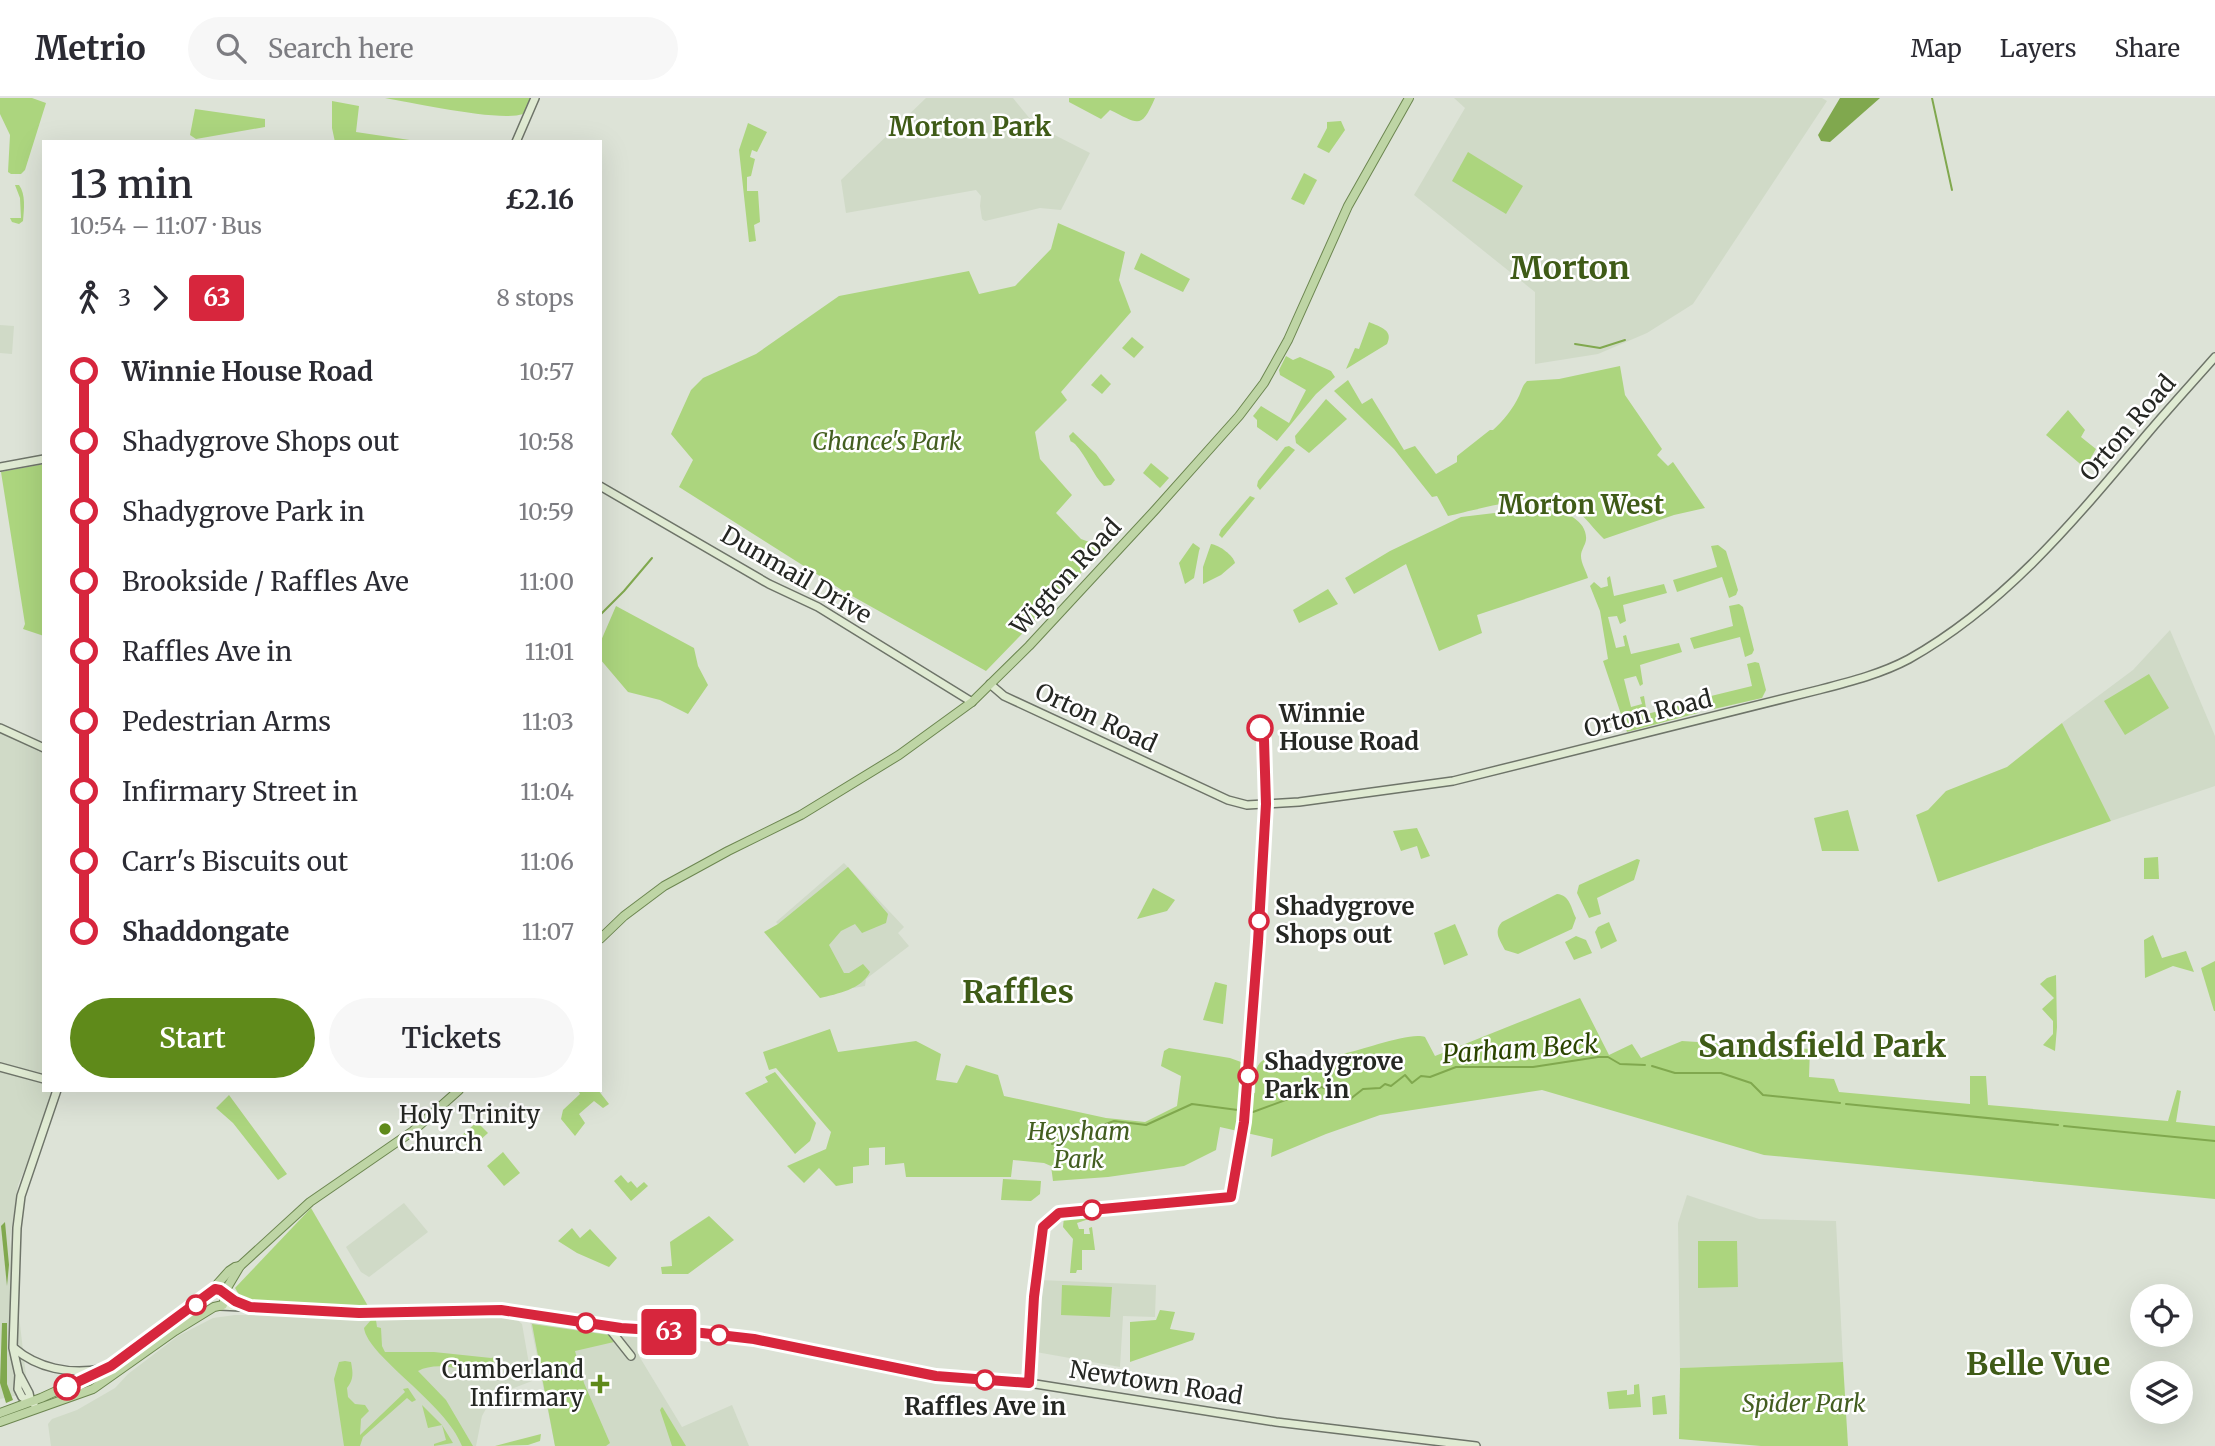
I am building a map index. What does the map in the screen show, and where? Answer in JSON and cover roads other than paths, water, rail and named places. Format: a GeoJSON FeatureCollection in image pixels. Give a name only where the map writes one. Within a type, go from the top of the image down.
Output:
{"type":"FeatureCollection","features":[{"type":"Feature","properties":{"kind":"main road","name":"Wigton Road"},"geometry":{"type":"LineString","coordinates":[[602,937],[624,916],[664,886],[785,824],[899,755],[972,702],[990,684],[1122,546],[1255,396],[1270,374],[1287,340],[1348,206],[1409,98]]}},
{"type":"Feature","properties":{"kind":"main road"},"geometry":{"type":"LineString","coordinates":[[0,1422],[93,1389],[175,1331],[224,1303],[224,1294],[240,1266],[310,1202],[413,1131],[457,1092]]}},
{"type":"Feature","properties":{"kind":"main road"},"geometry":{"type":"LineString","coordinates":[[0,1413],[107,1368],[207,1296],[229,1271],[240,1266]]}},
{"type":"Feature","properties":{"kind":"main road"},"geometry":{"type":"LineString","coordinates":[[215,1289],[224,1294]]}},
{"type":"Feature","properties":{"kind":"main road"},"geometry":{"type":"LineString","coordinates":[[207,1296],[209,1304],[217,1307]]}},
{"type":"Feature","properties":{"kind":"street"},"geometry":{"type":"LineString","coordinates":[[517,140],[535,98]]}},
{"type":"Feature","properties":{"kind":"street","name":"Orton Road"},"geometry":{"type":"LineString","coordinates":[[990,684],[1004,696],[1227,800],[1247,805],[1299,802],[1453,781],[1865,678],[1908,659],[1953,630],[1996,597],[2053,544],[2215,357]]}},
{"type":"Feature","properties":{"kind":"street"},"geometry":{"type":"LineString","coordinates":[[0,467],[42,459]]}},
{"type":"Feature","properties":{"kind":"street","name":"Dunmail Drive"},"geometry":{"type":"LineString","coordinates":[[602,487],[769,584],[818,607],[972,702]]}},
{"type":"Feature","properties":{"kind":"street"},"geometry":{"type":"LineString","coordinates":[[0,728],[42,747]]}},
{"type":"Feature","properties":{"kind":"street"},"geometry":{"type":"LineString","coordinates":[[0,1067],[42,1078]]}},
{"type":"Feature","properties":{"kind":"street"},"geometry":{"type":"LineString","coordinates":[[39,1410],[22,1397],[18,1390],[19,1375],[13,1348],[14,1287],[19,1204],[56,1092]]}},
{"type":"Feature","properties":{"kind":"street"},"geometry":{"type":"LineString","coordinates":[[224,1294],[250,1307]]}},
{"type":"Feature","properties":{"kind":"street","name":"Newtown Road"},"geometry":{"type":"LineString","coordinates":[[217,1307],[359,1313],[498,1310],[607,1326],[754,1339],[936,1376],[1037,1384],[1276,1422],[1476,1446]]}},
{"type":"Feature","properties":{"kind":"street"},"geometry":{"type":"LineString","coordinates":[[607,1326],[631,1356]]}},
{"type":"Feature","properties":{"kind":"street"},"geometry":{"type":"LineString","coordinates":[[13,1348],[32,1361],[50,1368],[107,1368]]}},
{"type":"Feature","properties":{"kind":"waterway"},"geometry":{"type":"LineString","coordinates":[[1932,98],[1952,190]]}},
{"type":"Feature","properties":{"kind":"waterway"},"geometry":{"type":"LineString","coordinates":[[1575,344],[1600,348],[1625,340]]}},
{"type":"Feature","properties":{"kind":"waterway"},"geometry":{"type":"LineString","coordinates":[[602,613],[652,558]]}},
{"type":"Feature","properties":{"kind":"waterway","name":"Parham Beck"},"geometry":{"type":"LineString","coordinates":[[1052,1144],[1114,1121],[1146,1125],[1192,1104],[1253,1112],[1321,1087],[1349,1100],[1363,1089],[1380,1088],[1385,1084],[1391,1086],[1405,1075],[1412,1083],[1421,1076],[1430,1077],[1456,1067],[1533,1067],[1598,1057],[1608,1057],[1620,1064],[1645,1065]]}},
{"type":"Feature","properties":{"kind":"waterway","name":"Parham Beck"},"geometry":{"type":"LineString","coordinates":[[1652,1066],[1675,1073],[1721,1073],[1751,1083],[1763,1095],[1840,1103]]}},
{"type":"Feature","properties":{"kind":"waterway","name":"Parham Beck"},"geometry":{"type":"LineString","coordinates":[[1846,1104],[2058,1125]]}},
{"type":"Feature","properties":{"kind":"waterway","name":"Parham Beck"},"geometry":{"type":"LineString","coordinates":[[2064,1126],[2215,1141]]}},
{"type":"Feature","properties":{"kind":"place","name":"Winnie House Road"},"geometry":{"type":"Point","coordinates":[1260,728]}},
{"type":"Feature","properties":{"kind":"place","name":"Shadygrove Shops out"},"geometry":{"type":"Point","coordinates":[1259,921]}},
{"type":"Feature","properties":{"kind":"place","name":"Shadygrove Park in"},"geometry":{"type":"Point","coordinates":[1248,1076]}},
{"type":"Feature","properties":{"kind":"place","name":"Holy Trinity Church"},"geometry":{"type":"Point","coordinates":[385,1129]}},
{"type":"Feature","properties":{"kind":"place","name":"Raffles Ave in"},"geometry":{"type":"Point","coordinates":[985,1380]}},
{"type":"Feature","properties":{"kind":"place","name":"Cumberland Infirmary"},"geometry":{"type":"Point","coordinates":[600,1384]}},
{"type":"Feature","properties":{"kind":"district","name":"Morton Park"},"geometry":{"type":"Point","coordinates":[970,127]}},
{"type":"Feature","properties":{"kind":"district","name":"Morton"},"geometry":{"type":"Point","coordinates":[1570,268]}},
{"type":"Feature","properties":{"kind":"district","name":"Morton West"},"geometry":{"type":"Point","coordinates":[1581,505]}},
{"type":"Feature","properties":{"kind":"district","name":"Raffles"},"geometry":{"type":"Point","coordinates":[1018,992]}},
{"type":"Feature","properties":{"kind":"district","name":"Sandsfield Park"},"geometry":{"type":"Point","coordinates":[1822,1046]}},
{"type":"Feature","properties":{"kind":"district","name":"Belle Vue"},"geometry":{"type":"Point","coordinates":[2038,1364]}},
{"type":"Feature","properties":{"kind":"park label","name":"Chance's Park"},"geometry":{"type":"Point","coordinates":[887,442]}},
{"type":"Feature","properties":{"kind":"park label","name":"Heysham Park"},"geometry":{"type":"Point","coordinates":[1079,1146]}},
{"type":"Feature","properties":{"kind":"park label","name":"Spider Park"},"geometry":{"type":"Point","coordinates":[1804,1404]}}]}
